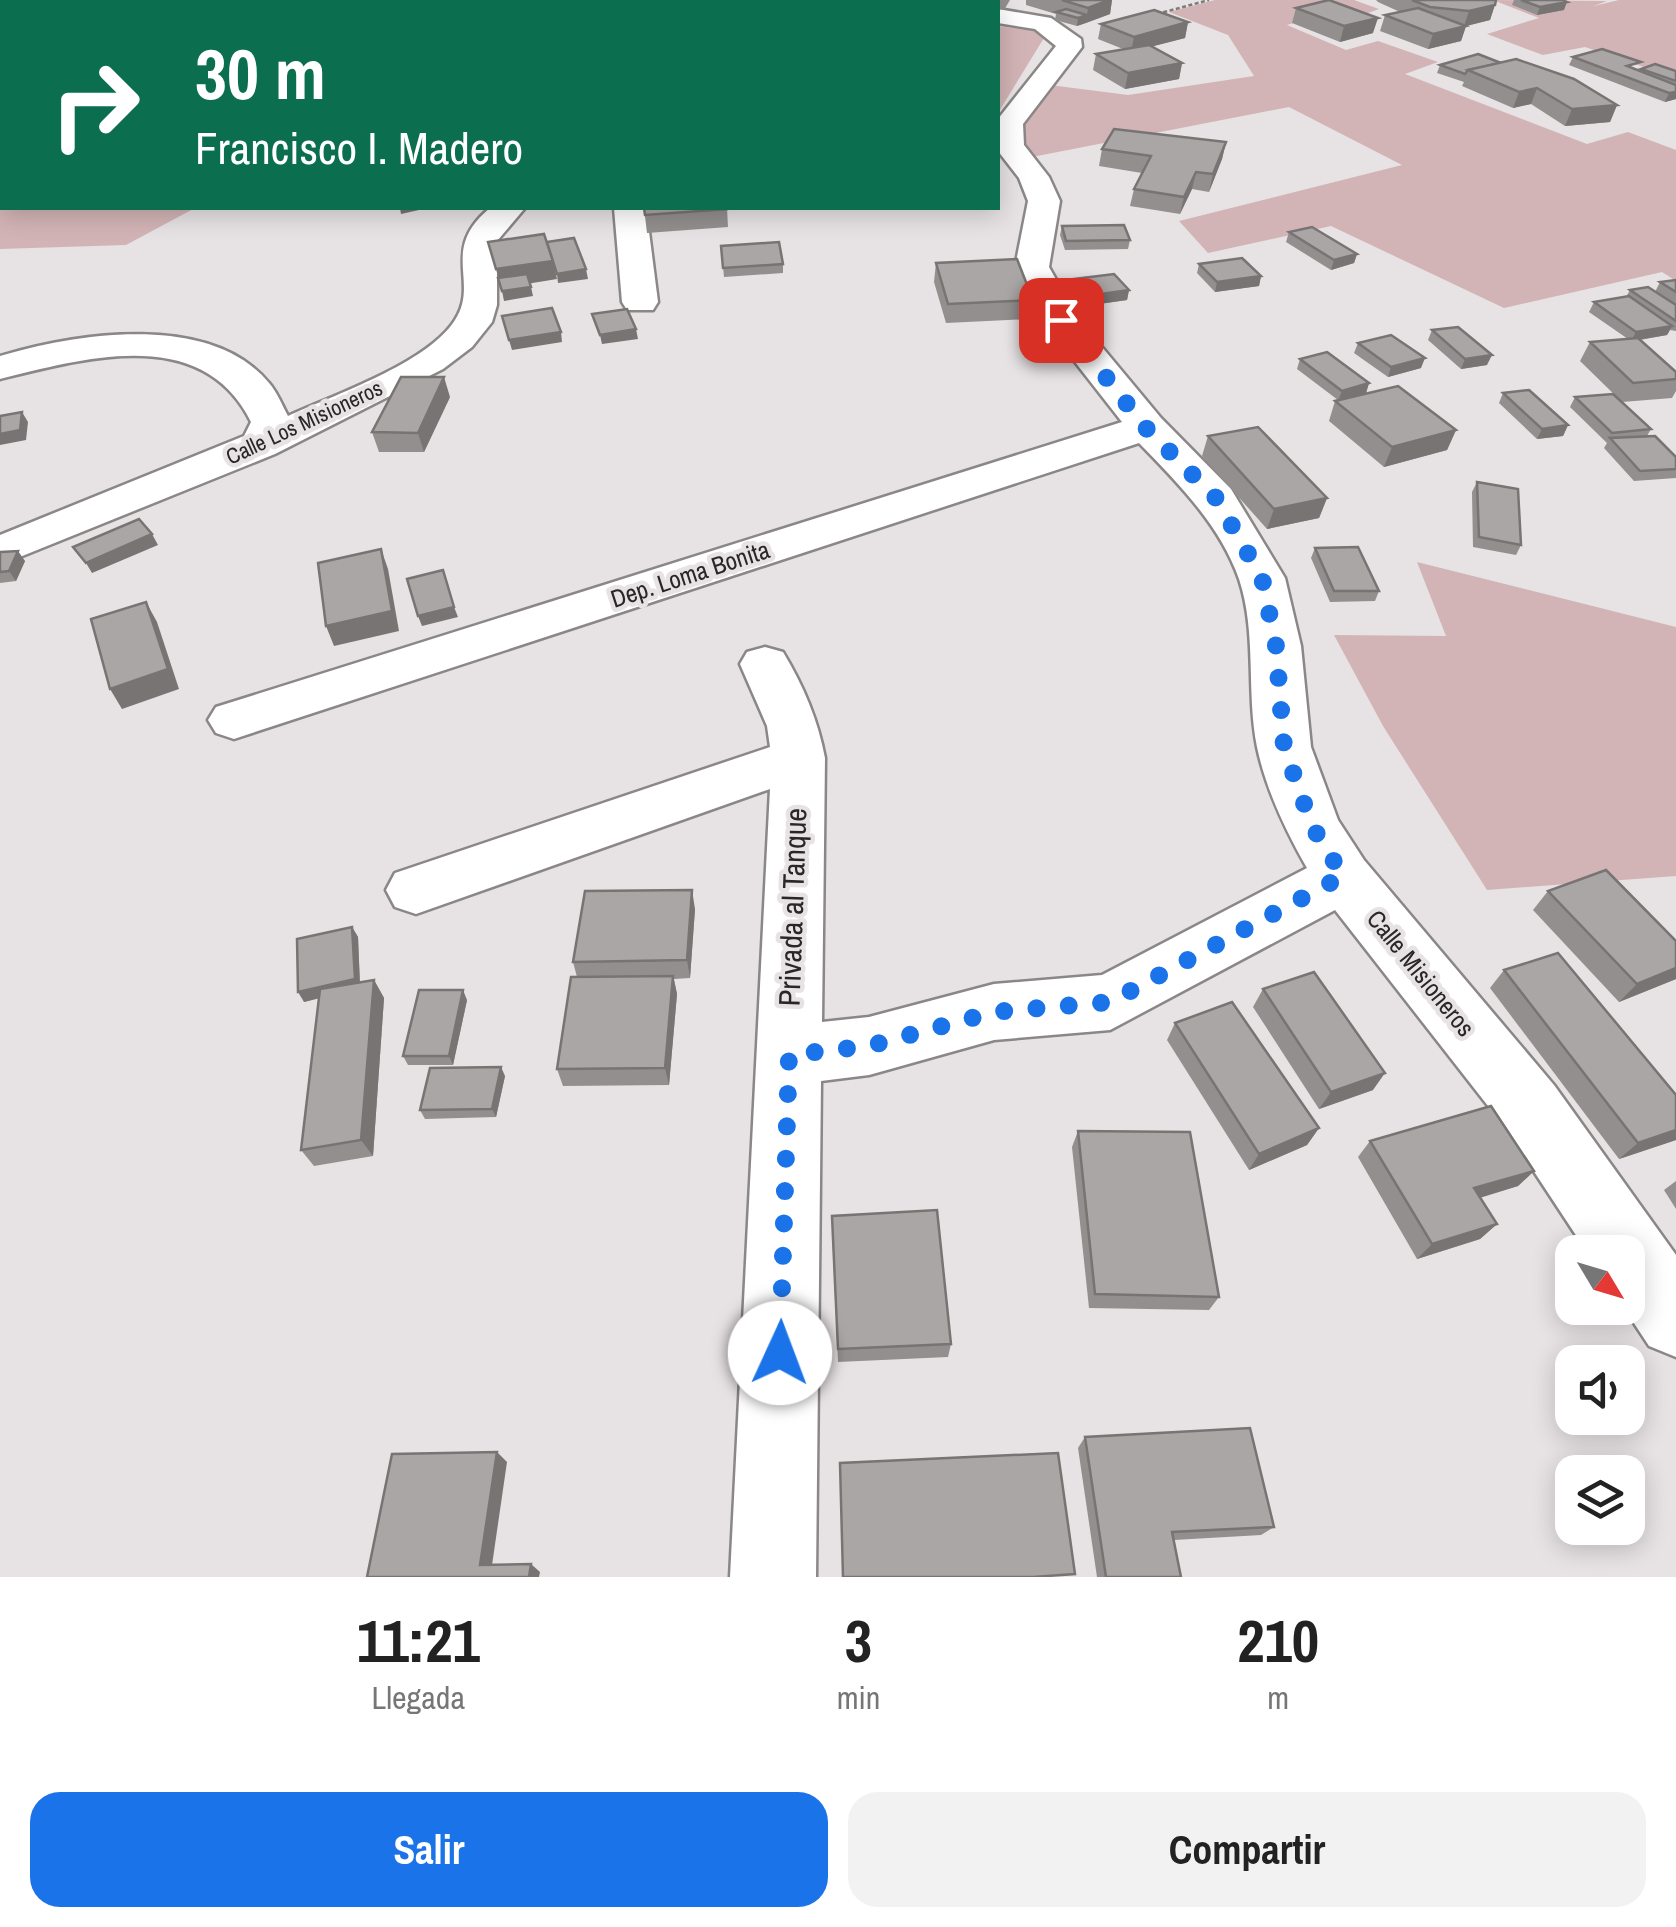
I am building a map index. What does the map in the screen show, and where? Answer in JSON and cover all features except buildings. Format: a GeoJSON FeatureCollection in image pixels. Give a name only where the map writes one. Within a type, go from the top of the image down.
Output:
{"type":"FeatureCollection","features":[{"type":"Feature","properties":{"kind":"street"},"geometry":{"type":"LineString","coordinates":[[1000,16],[1042,23],[1068,39]]}},
{"type":"Feature","properties":{"kind":"street","name":"Calle Misioneros"},"geometry":{"type":"LineString","coordinates":[[1068,39],[1068,48],[1009,123],[1008,146],[1041,182],[1046,218],[1032,267],[1061,320],[1146,428],[1216,498],[1262,578],[1276,646],[1284,747],[1312,826],[1343,876],[1530,1107],[1676,1319]]}},
{"type":"Feature","properties":{"kind":"street","name":"Calle Los Misioneros"},"geometry":{"type":"LineString","coordinates":[[0,550],[260,445],[382,387],[461,338],[483,300],[477,245],[492,220],[506,210]]}},
{"type":"Feature","properties":{"kind":"street"},"geometry":{"type":"LineString","coordinates":[[630,210],[640,302]]}},
{"type":"Feature","properties":{"kind":"street"},"geometry":{"type":"LineString","coordinates":[[0,368],[68,351],[134,344],[198,354],[229,367],[258,391],[271,422],[260,445]]}},
{"type":"Feature","properties":{"kind":"street","name":"Dep. Loma Bonita"},"geometry":{"type":"LineString","coordinates":[[234,720],[1146,428]]}},
{"type":"Feature","properties":{"kind":"street","name":"Privada al Tanque"},"geometry":{"type":"LineString","coordinates":[[765,664],[792,726],[798,758],[774,1577]]}},
{"type":"Feature","properties":{"kind":"street"},"geometry":{"type":"LineString","coordinates":[[416,890],[798,758]]}},
{"type":"Feature","properties":{"kind":"street"},"geometry":{"type":"LineString","coordinates":[[789,1055],[869,1046],[994,1012],[1110,1002],[1343,876]]}},
{"type":"Feature","properties":{"kind":"path"},"geometry":{"type":"LineString","coordinates":[[1068,39],[1209,0]]}},
{"type":"Feature","properties":{"kind":"shaded area"},"geometry":{"type":"Polygon","coordinates":[[[1215,0],[1354,0],[1379,9],[1347,21],[1325,13],[1287,25],[1346,50],[1378,41],[1438,62],[1405,74],[1587,144],[1628,132],[1676,150],[1676,281],[1662,272],[1504,308],[1331,226],[1208,253],[1179,221],[1402,165],[1289,107],[1032,157],[1021,147],[1019,125],[1050,85],[1128,95],[1254,76],[1228,35],[1169,12],[1215,0]]]}},
{"type":"Feature","properties":{"kind":"shaded area"},"geometry":{"type":"Polygon","coordinates":[[[1493,0],[1607,1],[1594,6],[1619,0],[1676,0],[1676,78],[1585,47],[1543,55],[1487,34],[1539,18],[1493,0]]]}},
{"type":"Feature","properties":{"kind":"shaded area"},"geometry":{"type":"Polygon","coordinates":[[[1000,26],[1047,33],[1000,110],[1000,26]]]}},
{"type":"Feature","properties":{"kind":"shaded area"},"geometry":{"type":"Polygon","coordinates":[[[0,210],[191,210],[126,245],[0,249],[0,210]]]}},
{"type":"Feature","properties":{"kind":"shaded area"},"geometry":{"type":"Polygon","coordinates":[[[1417,562],[1676,627],[1676,876],[1487,890],[1383,726],[1334,635],[1446,636],[1417,562]]]}},
{"type":"Feature","properties":{"kind":"route"},"geometry":{"type":"LineString","coordinates":[[780,1353],[789,1055],[869,1046],[994,1012],[1110,1002],[1343,876],[1312,826],[1284,747],[1276,646],[1262,578],[1216,498],[1146,428],[1061,320]]}}]}
